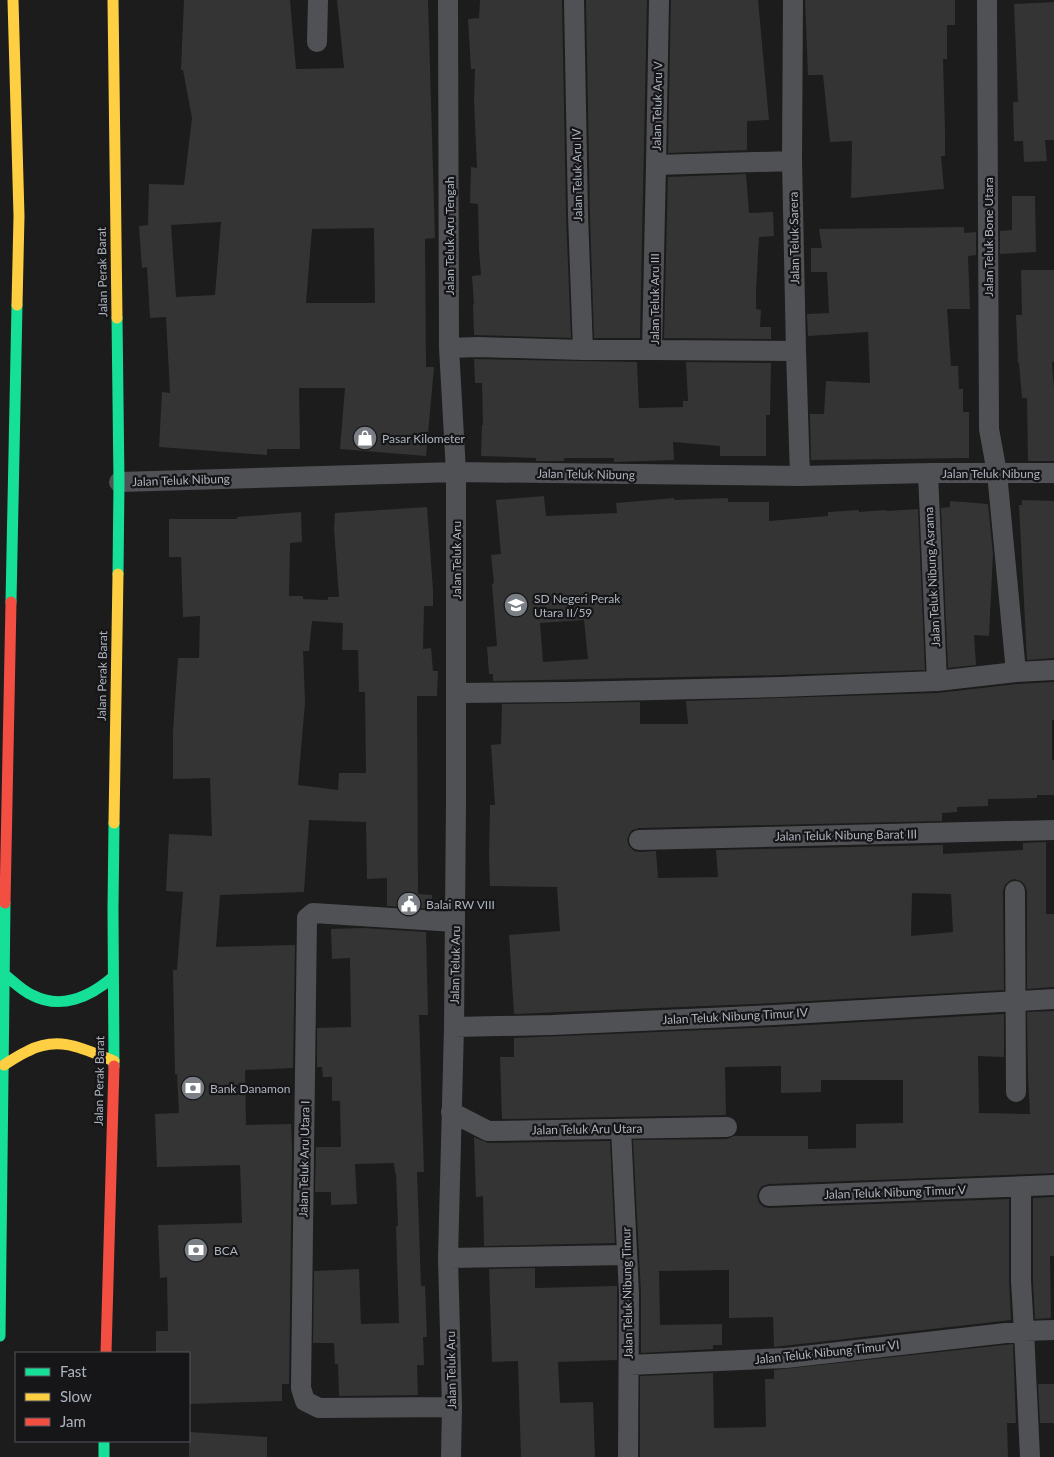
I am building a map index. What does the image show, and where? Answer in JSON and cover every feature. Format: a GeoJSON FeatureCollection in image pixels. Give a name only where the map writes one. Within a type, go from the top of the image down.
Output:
{"type":"FeatureCollection","features":[{"type":"Feature","properties":{"kind":"highway"},"geometry":{"type":"LineString","coordinates":[[0,1336],[4,1065],[7,469],[20,216],[12,0]]}},
{"type":"Feature","properties":{"kind":"highway","name":"Jalan Perak Barat"},"geometry":{"type":"LineString","coordinates":[[106,1352],[114,1061],[113,978],[119,482],[113,0]]}},
{"type":"Feature","properties":{"kind":"highway"},"geometry":{"type":"LineString","coordinates":[[4,974],[34,996],[48,1001],[62,1002],[88,995],[113,978]]}},
{"type":"Feature","properties":{"kind":"highway"},"geometry":{"type":"LineString","coordinates":[[4,1065],[32,1048],[57,1042],[71,1044],[114,1061]]}},
{"type":"Feature","properties":{"kind":"highway"},"geometry":{"type":"LineString","coordinates":[[104,1442],[104,1457]]}},
{"type":"Feature","properties":{"kind":"street"},"geometry":{"type":"LineString","coordinates":[[317,42],[318,0]]}},
{"type":"Feature","properties":{"kind":"street","name":"Jalan Teluk Aru Tengah"},"geometry":{"type":"LineString","coordinates":[[448,0],[449,348],[456,472]]}},
{"type":"Feature","properties":{"kind":"street","name":"Jalan Teluk Aru IV"},"geometry":{"type":"LineString","coordinates":[[574,0],[583,350]]}},
{"type":"Feature","properties":{"kind":"street","name":"Jalan Teluk Aru V"},"geometry":{"type":"LineString","coordinates":[[659,0],[656,165],[792,161]]}},
{"type":"Feature","properties":{"kind":"street","name":"Jalan Teluk Sarera"},"geometry":{"type":"LineString","coordinates":[[794,0],[792,161],[800,476]]}},
{"type":"Feature","properties":{"kind":"street","name":"Jalan Teluk Bone Utara"},"geometry":{"type":"LineString","coordinates":[[987,0],[989,429],[997,472],[1016,672]]}},
{"type":"Feature","properties":{"kind":"street","name":"Jalan Teluk Aru III"},"geometry":{"type":"LineString","coordinates":[[656,165],[652,350],[796,351]]}},
{"type":"Feature","properties":{"kind":"street"},"geometry":{"type":"LineString","coordinates":[[449,348],[652,350]]}},
{"type":"Feature","properties":{"kind":"street","name":"Jalan Teluk Nibung"},"geometry":{"type":"LineString","coordinates":[[119,482],[456,472],[800,476],[997,472],[1054,473]]}},
{"type":"Feature","properties":{"kind":"street","name":"Jalan Teluk Aru"},"geometry":{"type":"LineString","coordinates":[[451,1457],[452,1407],[448,1258],[454,1027],[456,472]]}},
{"type":"Feature","properties":{"kind":"street","name":"Jalan Teluk Nibung Asrama"},"geometry":{"type":"LineString","coordinates":[[928,473],[937,681]]}},
{"type":"Feature","properties":{"kind":"street"},"geometry":{"type":"LineString","coordinates":[[456,693],[780,687],[937,681],[1016,672],[1054,670]]}},
{"type":"Feature","properties":{"kind":"street","name":"Jalan Teluk Nibung Barat III"},"geometry":{"type":"LineString","coordinates":[[639,840],[1054,830]]}},
{"type":"Feature","properties":{"kind":"street"},"geometry":{"type":"LineString","coordinates":[[1015,891],[1016,1092]]}},
{"type":"Feature","properties":{"kind":"street","name":"Jalan Teluk Aru Utara I"},"geometry":{"type":"LineString","coordinates":[[452,1407],[320,1408],[305,1401],[301,1388],[307,918],[313,913],[455,922]]}},
{"type":"Feature","properties":{"kind":"street","name":"Jalan Teluk Nibung Timur IV"},"geometry":{"type":"LineString","coordinates":[[454,1027],[764,1016],[1054,999]]}},
{"type":"Feature","properties":{"kind":"street","name":"Jalan Teluk Aru Utara"},"geometry":{"type":"LineString","coordinates":[[451,1112],[488,1131],[727,1127]]}},
{"type":"Feature","properties":{"kind":"street","name":"Jalan Teluk Nibung Timur"},"geometry":{"type":"LineString","coordinates":[[621,1129],[629,1294],[628,1457]]}},
{"type":"Feature","properties":{"kind":"street","name":"Jalan Teluk Nibung Timur V"},"geometry":{"type":"LineString","coordinates":[[769,1196],[1054,1185]]}},
{"type":"Feature","properties":{"kind":"street"},"geometry":{"type":"LineString","coordinates":[[1021,1187],[1021,1281],[1030,1457]]}},
{"type":"Feature","properties":{"kind":"street"},"geometry":{"type":"LineString","coordinates":[[448,1258],[627,1255]]}},
{"type":"Feature","properties":{"kind":"street","name":"Jalan Teluk Nibung Timur VI"},"geometry":{"type":"LineString","coordinates":[[629,1365],[786,1358],[1024,1331],[1054,1330]]}},
{"type":"Feature","properties":{"kind":"building"},"geometry":{"type":"Polygon","coordinates":[[[184,0],[290,0],[296,69],[344,68],[337,0],[428,0],[435,238],[425,239],[426,367],[434,367],[426,456],[340,449],[345,388],[299,388],[300,449],[267,449],[267,455],[159,447],[162,392],[170,393],[166,317],[150,318],[147,267],[142,268],[139,226],[148,225],[149,184],[184,185],[192,118],[183,70],[181,70],[184,0]],[[221,222],[171,225],[176,297],[215,295],[221,222]],[[374,228],[312,229],[306,303],[375,303],[374,228]]]}},
{"type":"Feature","properties":{"kind":"building"},"geometry":{"type":"Polygon","coordinates":[[[480,0],[562,0],[566,215],[571,338],[474,335],[472,276],[481,275],[478,204],[470,203],[471,167],[477,168],[474,101],[475,69],[471,69],[468,19],[479,18],[480,0]]]}},
{"type":"Feature","properties":{"kind":"building"},"geometry":{"type":"Polygon","coordinates":[[[586,0],[647,0],[640,338],[594,338],[586,0]]]}},
{"type":"Feature","properties":{"kind":"building"},"geometry":{"type":"Polygon","coordinates":[[[671,0],[758,0],[769,120],[747,121],[747,150],[668,153],[671,0]]]}},
{"type":"Feature","properties":{"kind":"building"},"geometry":{"type":"Polygon","coordinates":[[[805,0],[955,0],[955,25],[947,25],[947,59],[943,59],[945,156],[941,156],[944,189],[851,198],[852,141],[830,142],[823,75],[808,75],[805,0]]]}},
{"type":"Feature","properties":{"kind":"building"},"geometry":{"type":"Polygon","coordinates":[[[1054,2],[1054,140],[1045,140],[1047,161],[1024,162],[1023,141],[1014,141],[1013,102],[1018,102],[1014,4],[1054,2]]]}},
{"type":"Feature","properties":{"kind":"building"},"geometry":{"type":"Polygon","coordinates":[[[746,174],[749,213],[773,212],[774,236],[759,237],[756,291],[756,309],[761,310],[760,327],[771,327],[771,339],[664,338],[668,177],[746,174]]]}},
{"type":"Feature","properties":{"kind":"building"},"geometry":{"type":"Polygon","coordinates":[[[1012,196],[1035,196],[1036,252],[1000,254],[1000,231],[1012,230],[1012,196]]]}},
{"type":"Feature","properties":{"kind":"building"},"geometry":{"type":"Polygon","coordinates":[[[964,227],[964,233],[976,232],[976,255],[968,256],[970,309],[947,309],[951,366],[958,366],[959,389],[963,389],[963,412],[969,412],[969,458],[811,460],[810,414],[824,414],[826,381],[870,383],[868,332],[808,336],[807,314],[829,313],[827,272],[811,272],[811,248],[822,248],[819,229],[964,227]]]}},
{"type":"Feature","properties":{"kind":"building"},"geometry":{"type":"Polygon","coordinates":[[[1021,270],[1054,270],[1054,362],[1052,362],[1054,461],[1028,461],[1027,398],[1022,398],[1016,315],[1022,315],[1021,270]]]}},
{"type":"Feature","properties":{"kind":"building"},"geometry":{"type":"Polygon","coordinates":[[[474,359],[637,362],[639,408],[683,407],[683,401],[688,401],[686,362],[771,363],[770,415],[766,415],[766,456],[720,456],[720,446],[673,442],[674,460],[614,462],[614,458],[564,458],[564,461],[536,461],[536,458],[481,456],[483,425],[482,383],[475,383],[474,359]]]}},
{"type":"Feature","properties":{"kind":"building"},"geometry":{"type":"Polygon","coordinates":[[[544,496],[546,516],[617,513],[616,503],[674,498],[674,500],[728,498],[728,502],[769,502],[769,521],[828,516],[828,512],[918,509],[925,670],[493,681],[493,674],[489,674],[487,647],[497,646],[491,555],[501,554],[496,500],[544,496]],[[584,620],[540,623],[543,662],[588,659],[584,620]]]}},
{"type":"Feature","properties":{"kind":"building"},"geometry":{"type":"Polygon","coordinates":[[[1022,500],[1054,501],[1054,658],[1027,660],[1019,505],[1022,505],[1022,500]]]}},
{"type":"Feature","properties":{"kind":"building"},"geometry":{"type":"Polygon","coordinates":[[[950,501],[988,504],[993,554],[989,636],[974,635],[976,665],[948,668],[941,508],[950,507],[950,501]]]}},
{"type":"Feature","properties":{"kind":"building"},"geometry":{"type":"Polygon","coordinates":[[[427,507],[433,606],[424,606],[423,649],[431,648],[433,671],[438,671],[437,696],[417,696],[418,894],[432,895],[432,909],[387,906],[387,878],[367,879],[366,822],[309,820],[304,892],[220,895],[216,947],[295,945],[293,1068],[245,1070],[246,1125],[291,1124],[289,1384],[282,1384],[282,1401],[190,1404],[190,1352],[156,1352],[156,1331],[168,1331],[167,1277],[160,1278],[158,1225],[242,1223],[240,1165],[157,1167],[155,1114],[179,1113],[177,1074],[175,1074],[173,970],[177,970],[183,892],[166,891],[169,834],[212,836],[210,778],[173,779],[173,731],[178,658],[199,658],[200,616],[183,617],[181,557],[169,557],[169,519],[237,519],[237,517],[301,512],[302,542],[290,543],[289,596],[303,596],[303,599],[328,600],[328,597],[339,597],[334,529],[335,513],[427,507]],[[312,621],[309,651],[303,651],[305,703],[298,785],[338,790],[339,773],[366,773],[365,692],[359,692],[358,650],[342,650],[343,623],[312,621]]]}},
{"type":"Feature","properties":{"kind":"building"},"geometry":{"type":"Polygon","coordinates":[[[1054,682],[1052,760],[1054,760],[1054,795],[1037,795],[1037,798],[988,799],[988,806],[957,807],[957,812],[942,813],[942,821],[639,828],[632,830],[627,840],[629,846],[634,851],[656,851],[658,878],[718,877],[716,850],[943,845],[943,854],[1023,850],[1023,843],[1046,842],[1046,914],[1054,914],[1054,987],[1027,989],[1027,891],[1021,881],[1014,879],[1005,885],[1003,891],[1004,990],[773,1003],[514,1014],[509,935],[560,931],[557,887],[490,886],[490,805],[495,805],[491,745],[501,744],[502,704],[640,702],[640,724],[688,724],[686,701],[938,693],[1017,684],[1054,682]],[[912,893],[911,936],[953,932],[951,894],[912,893]]]}},
{"type":"Feature","properties":{"kind":"building"},"geometry":{"type":"Polygon","coordinates":[[[363,928],[426,932],[428,1015],[419,1015],[424,1172],[417,1172],[421,1286],[425,1286],[427,1337],[423,1337],[424,1365],[417,1365],[418,1395],[339,1396],[338,1364],[335,1364],[334,1343],[313,1343],[314,1271],[359,1269],[361,1324],[399,1323],[396,1226],[398,1226],[394,1163],[355,1164],[357,1204],[331,1205],[331,1192],[315,1192],[316,1147],[341,1147],[340,1101],[332,1101],[332,1077],[323,1077],[322,1067],[317,1067],[317,1028],[351,1027],[350,958],[332,959],[331,929],[363,928]]]}},
{"type":"Feature","properties":{"kind":"building"},"geometry":{"type":"Polygon","coordinates":[[[1054,1011],[1054,1173],[769,1184],[762,1186],[757,1196],[759,1203],[769,1208],[1009,1199],[1011,1320],[774,1347],[773,1317],[729,1318],[729,1270],[659,1271],[660,1325],[722,1324],[722,1345],[713,1345],[713,1349],[641,1353],[641,1293],[633,1140],[727,1139],[734,1136],[808,1136],[808,1149],[856,1148],[856,1124],[903,1123],[903,1080],[821,1080],[821,1092],[781,1093],[781,1066],[725,1067],[726,1115],[502,1119],[500,1057],[514,1057],[514,1038],[775,1027],[1004,1014],[1004,1057],[978,1056],[979,1113],[1030,1114],[1027,1012],[1054,1011]]]}},
{"type":"Feature","properties":{"kind":"building"},"geometry":{"type":"Polygon","coordinates":[[[474,1137],[488,1143],[610,1141],[615,1243],[484,1246],[483,1196],[476,1197],[474,1137]]]}},
{"type":"Feature","properties":{"kind":"building"},"geometry":{"type":"Polygon","coordinates":[[[1054,1197],[1054,1256],[1050,1256],[1051,1318],[1035,1319],[1033,1198],[1054,1197]]]}},
{"type":"Feature","properties":{"kind":"building"},"geometry":{"type":"Polygon","coordinates":[[[535,1268],[535,1288],[617,1286],[617,1360],[558,1362],[560,1403],[593,1402],[595,1457],[521,1457],[518,1361],[492,1362],[489,1269],[535,1268]]]}},
{"type":"Feature","properties":{"kind":"building"},"geometry":{"type":"Polygon","coordinates":[[[1013,1344],[1016,1423],[1007,1423],[1008,1457],[640,1457],[640,1376],[713,1373],[714,1428],[766,1427],[765,1379],[774,1379],[774,1370],[1013,1344]]]}},
{"type":"Feature","properties":{"kind":"building"},"geometry":{"type":"Polygon","coordinates":[[[1038,1384],[1054,1384],[1054,1423],[1040,1423],[1038,1384]]]}},
{"type":"Feature","properties":{"kind":"building"},"geometry":{"type":"Polygon","coordinates":[[[190,1432],[267,1437],[267,1457],[189,1457],[190,1432]]]}},
{"type":"Feature","properties":{"kind":"traffic: fast"},"geometry":{"type":"LineString","coordinates":[[11,602],[17,305]]}},
{"type":"Feature","properties":{"kind":"traffic: fast"},"geometry":{"type":"LineString","coordinates":[[117,318],[118,574]]}},
{"type":"Feature","properties":{"kind":"traffic: fast"},"geometry":{"type":"LineString","coordinates":[[114,823],[114,1066]]}},
{"type":"Feature","properties":{"kind":"traffic: fast"},"geometry":{"type":"LineString","coordinates":[[0,1336],[5,903]]}},
{"type":"Feature","properties":{"kind":"traffic: fast"},"geometry":{"type":"LineString","coordinates":[[4,974],[28,993],[54,1001],[75,999],[85,995],[113,977]]}},
{"type":"Feature","properties":{"kind":"traffic: fast"},"geometry":{"type":"LineString","coordinates":[[104,1442],[104,1457]]}},
{"type":"Feature","properties":{"kind":"traffic: slow"},"geometry":{"type":"LineString","coordinates":[[13,0],[19,216],[17,305]]}},
{"type":"Feature","properties":{"kind":"traffic: slow"},"geometry":{"type":"LineString","coordinates":[[113,0],[117,318]]}},
{"type":"Feature","properties":{"kind":"traffic: slow"},"geometry":{"type":"LineString","coordinates":[[114,823],[118,574]]}},
{"type":"Feature","properties":{"kind":"traffic: slow"},"geometry":{"type":"LineString","coordinates":[[4,1065],[28,1051],[50,1044],[82,1048],[114,1061]]}},
{"type":"Feature","properties":{"kind":"traffic: jam"},"geometry":{"type":"LineString","coordinates":[[5,903],[11,602]]}},
{"type":"Feature","properties":{"kind":"traffic: jam"},"geometry":{"type":"LineString","coordinates":[[106,1352],[114,1066]]}},
{"type":"Feature","properties":{"kind":"place","name":"Pasar Kilometer"},"geometry":{"type":"Point","coordinates":[365,438]}},
{"type":"Feature","properties":{"kind":"place","name":"SD Negeri Perak Utara II/59"},"geometry":{"type":"Point","coordinates":[516,605]}},
{"type":"Feature","properties":{"kind":"place","name":"Balai RW VIII"},"geometry":{"type":"Point","coordinates":[409,904]}},
{"type":"Feature","properties":{"kind":"place","name":"Bank Danamon"},"geometry":{"type":"Point","coordinates":[193,1088]}},
{"type":"Feature","properties":{"kind":"place","name":"BCA"},"geometry":{"type":"Point","coordinates":[196,1250]}}]}
